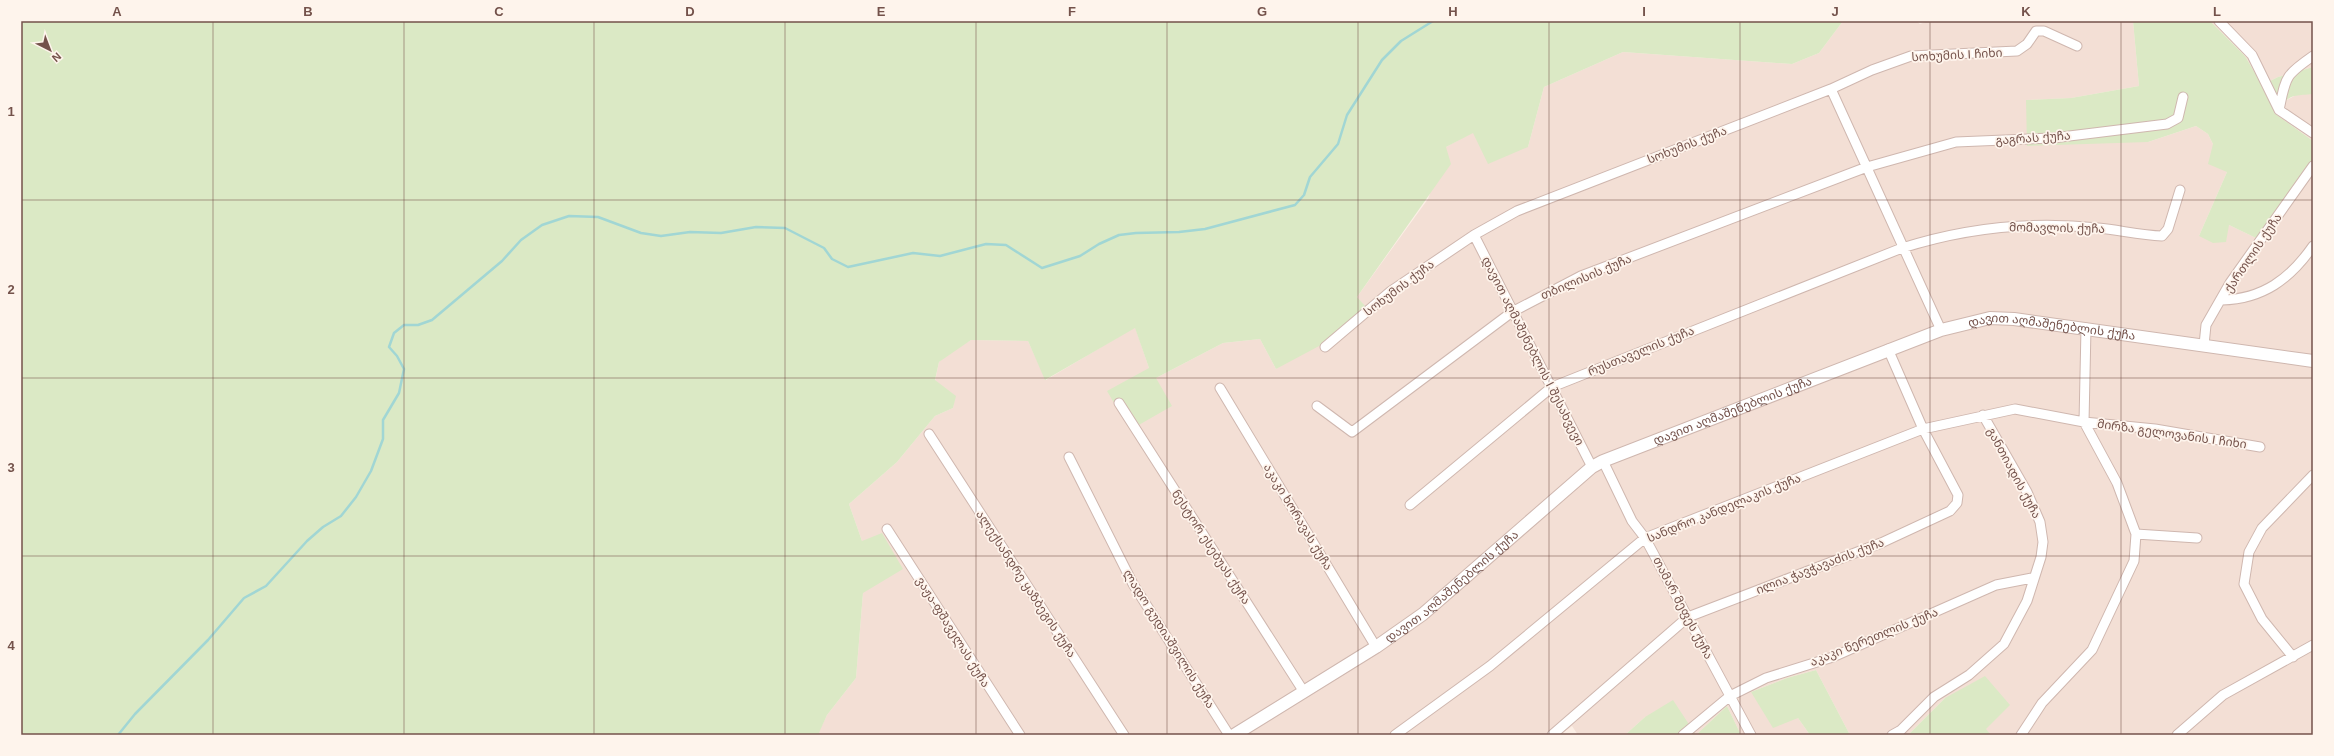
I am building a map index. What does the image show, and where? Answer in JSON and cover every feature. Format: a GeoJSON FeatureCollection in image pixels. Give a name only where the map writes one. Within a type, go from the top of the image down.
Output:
{"type":"FeatureCollection","features":[{"type":"Feature","properties":{"kind":"street"},"geometry":{"type":"LineString","coordinates":[[2219,21],[2252,55],[2279,110],[2313,133]]}},
{"type":"Feature","properties":{"kind":"street","name":"სოხუმის I ჩიხი"},"geometry":{"type":"LineString","coordinates":[[1831,89],[1872,70],[1912,56],[2017,51],[2027,44],[2036,32],[2044,30],[2077,46]]}},
{"type":"Feature","properties":{"kind":"street"},"geometry":{"type":"LineString","coordinates":[[2279,110],[2285,83],[2291,71],[2313,56]]}},
{"type":"Feature","properties":{"kind":"street"},"geometry":{"type":"LineString","coordinates":[[1831,89],[1902,248],[1941,330]]}},
{"type":"Feature","properties":{"kind":"street","name":"სოხუმის ქუჩა"},"geometry":{"type":"LineString","coordinates":[[1325,347],[1391,291],[1474,235],[1517,211],[1831,89]]}},
{"type":"Feature","properties":{"kind":"street","name":"გაგრას ქუჩა"},"geometry":{"type":"LineString","coordinates":[[1867,167],[1956,142],[2053,138],[2167,124],[2178,118],[2183,97]]}},
{"type":"Feature","properties":{"kind":"street","name":"ქართლის ქუჩა"},"geometry":{"type":"LineString","coordinates":[[2204,345],[2206,325],[2222,300],[2230,283],[2313,166]]}},
{"type":"Feature","properties":{"kind":"street","name":"თბილისის ქუჩა"},"geometry":{"type":"LineString","coordinates":[[1317,406],[1352,432],[1512,312],[1581,276],[1867,167]]}},
{"type":"Feature","properties":{"kind":"street","name":"მომავლის ქუჩა"},"geometry":{"type":"LineString","coordinates":[[1902,248],[1935,238],[2003,227],[2024,226],[2097,228],[2162,236],[2168,229],[2180,190]]}},
{"type":"Feature","properties":{"kind":"street","name":"დავით აღმაშენებლის I შესახვევი"},"geometry":{"type":"LineString","coordinates":[[1474,235],[1592,468]]}},
{"type":"Feature","properties":{"kind":"street"},"geometry":{"type":"LineString","coordinates":[[2222,300],[2235,300],[2269,289],[2298,268],[2313,246]]}},
{"type":"Feature","properties":{"kind":"street","name":"რუსთაველის ქუჩა"},"geometry":{"type":"LineString","coordinates":[[1410,505],[1552,387],[1902,248]]}},
{"type":"Feature","properties":{"kind":"street","name":"დავით აღმაშენებლის ქუჩა"},"geometry":{"type":"LineString","coordinates":[[1234,735],[1376,647],[1423,614],[1592,468],[1603,461],[1888,349],[1941,330],[1990,318],[2014,319],[2313,361]]}},
{"type":"Feature","properties":{"kind":"street"},"geometry":{"type":"LineString","coordinates":[[2021,735],[2042,703],[2092,650],[2134,560],[2136,534],[2116,483],[2084,422],[2086,328]]}},
{"type":"Feature","properties":{"kind":"street","name":"ილია ჭავჭავაძის ქუჩა"},"geometry":{"type":"LineString","coordinates":[[1552,735],[1688,617],[1881,543],[1950,511],[1958,504],[1958,495],[1923,429],[1888,349]]}},
{"type":"Feature","properties":{"kind":"street","name":"აკაკი ხორავას ქუჩა"},"geometry":{"type":"LineString","coordinates":[[1220,388],[1376,647]]}},
{"type":"Feature","properties":{"kind":"street","name":"ნესტორ ესებუას ქუჩა"},"geometry":{"type":"LineString","coordinates":[[1119,402],[1304,692]]}},
{"type":"Feature","properties":{"kind":"street","name":"სანდრო კანდელაკის ქუჩა"},"geometry":{"type":"LineString","coordinates":[[1395,735],[1490,666],[1645,538],[1923,429],[2014,409],[2084,422]]}},
{"type":"Feature","properties":{"kind":"street","name":"განთიადის ქუჩა"},"geometry":{"type":"LineString","coordinates":[[1892,735],[1901,730],[1934,697],[1969,675],[2004,644],[2027,601],[2032,578],[2040,557],[2043,542],[2040,522],[2027,492],[1984,415]]}},
{"type":"Feature","properties":{"kind":"street","name":"მირზა გელოვანის I ჩიხი"},"geometry":{"type":"LineString","coordinates":[[2084,422],[2155,429],[2260,447]]}},
{"type":"Feature","properties":{"kind":"street","name":"ალექსანდრე ყაზბეგის ქუჩა"},"geometry":{"type":"LineString","coordinates":[[929,434],[1124,735]]}},
{"type":"Feature","properties":{"kind":"street","name":"ლადო გუდიაშვილის ქუჩა"},"geometry":{"type":"LineString","coordinates":[[1069,457],[1133,584],[1229,735]]}},
{"type":"Feature","properties":{"kind":"street","name":"თამარ მეფეს ქუჩა"},"geometry":{"type":"LineString","coordinates":[[1603,461],[1632,521],[1645,538],[1751,735]]}},
{"type":"Feature","properties":{"kind":"street"},"geometry":{"type":"LineString","coordinates":[[2292,657],[2262,619],[2244,584],[2249,552],[2262,528],[2313,475]]}},
{"type":"Feature","properties":{"kind":"street","name":"ვაჟა-ფშაველას ქუჩა"},"geometry":{"type":"LineString","coordinates":[[887,529],[1020,735]]}},
{"type":"Feature","properties":{"kind":"street"},"geometry":{"type":"LineString","coordinates":[[2136,534],[2197,538]]}},
{"type":"Feature","properties":{"kind":"street","name":"აკაკი წერეთლის ქუჩა"},"geometry":{"type":"LineString","coordinates":[[1683,735],[1730,696],[1766,678],[1832,657],[1996,585],[2032,578]]}},
{"type":"Feature","properties":{"kind":"street"},"geometry":{"type":"LineString","coordinates":[[2177,735],[2223,695],[2313,645]]}},
{"type":"Feature","properties":{"kind":"shaded area"},"geometry":{"type":"Polygon","coordinates":[[[1843,21],[1916,21],[1920,24],[1928,21],[2133,21],[2139,86],[2071,98],[2026,100],[2148,142],[2196,126],[2208,134],[2227,172],[2199,236],[2229,225],[2256,238],[2313,159],[2313,735],[1991,735],[1945,698],[1908,735],[1850,735],[1816,670],[1787,678],[1751,692],[1798,718],[1810,735],[1741,735],[1727,706],[1696,735],[1645,717],[1625,735],[1578,735],[1572,726],[1560,735],[817,735],[827,715],[856,678],[863,593],[862,541],[849,504],[897,462],[935,416],[953,408],[955,396],[935,381],[939,362],[951,351],[971,340],[1028,341],[1046,380],[1135,327],[1149,368],[1156,378],[1223,343],[1260,339],[1276,369],[1365,307],[1357,297],[1428,199],[1446,147],[1473,132],[1528,147],[1544,87],[1623,52],[1792,64],[1819,53],[1843,21]]]}},
{"type":"Feature","properties":{"kind":"shaded area"},"geometry":{"type":"Polygon","coordinates":[[[2210,21],[2313,21],[2313,67],[2278,77],[2262,85],[2245,56],[2210,21]]]}},
{"type":"Feature","properties":{"kind":"shaded area"},"geometry":{"type":"Polygon","coordinates":[[[2298,94],[2313,94],[2313,141],[2274,113],[2285,101],[2298,94]]]}},
{"type":"Feature","properties":{"kind":"green space"},"geometry":{"type":"Polygon","coordinates":[[[21,21],[1843,21],[1819,53],[1792,64],[1623,52],[1544,87],[1528,147],[1488,164],[1473,133],[1446,147],[1451,164],[1357,297],[1366,307],[1321,345],[1276,369],[1260,339],[1223,343],[1156,378],[1172,406],[1130,430],[1107,391],[1149,368],[1135,328],[1045,380],[1028,341],[971,340],[939,362],[935,380],[956,396],[953,408],[935,416],[897,462],[849,504],[862,541],[882,533],[903,569],[863,593],[856,678],[827,715],[818,735],[21,735],[21,21]]]}},
{"type":"Feature","properties":{"kind":"green space"},"geometry":{"type":"Polygon","coordinates":[[[2133,21],[2210,21],[2245,56],[2262,85],[2278,77],[2313,67],[2313,94],[2291,97],[2274,113],[2313,141],[2313,159],[2256,238],[2229,225],[2226,242],[2213,243],[2199,236],[2227,172],[2208,164],[2213,144],[2208,134],[2196,126],[2148,142],[2027,146],[2026,100],[2071,98],[2139,86],[2133,21]]]}},
{"type":"Feature","properties":{"kind":"green space"},"geometry":{"type":"Polygon","coordinates":[[[1816,670],[1850,735],[1810,735],[1798,718],[1773,728],[1751,692],[1787,678],[1816,670]]]}},
{"type":"Feature","properties":{"kind":"green space"},"geometry":{"type":"Polygon","coordinates":[[[1985,676],[2010,705],[1986,729],[1991,735],[1908,735],[1945,698],[1985,676]]]}},
{"type":"Feature","properties":{"kind":"green space"},"geometry":{"type":"Polygon","coordinates":[[[1673,700],[1696,735],[1625,735],[1645,717],[1673,700]]]}},
{"type":"Feature","properties":{"kind":"green space"},"geometry":{"type":"Polygon","coordinates":[[[1727,706],[1741,735],[1696,735],[1727,706]]]}},
{"type":"Feature","properties":{"kind":"waterway"},"geometry":{"type":"LineString","coordinates":[[118,735],[135,714],[208,640],[244,598],[266,586],[307,541],[323,527],[341,516],[356,497],[371,471],[383,439],[383,420],[399,393],[404,369],[397,356],[389,347],[394,333],[404,325],[418,325],[432,320],[502,261],[521,240],[542,225],[569,216],[598,217],[641,233],[661,236],[690,232],[721,233],[756,227],[785,228],[824,248],[832,259],[848,267],[913,253],[940,256],[986,244],[1006,245],[1042,268],[1080,256],[1099,244],[1119,235],[1205,229],[1295,205],[1304,195],[1310,177],[1338,144],[1347,115],[1382,60],[1401,41],[1433,21]]}}]}
